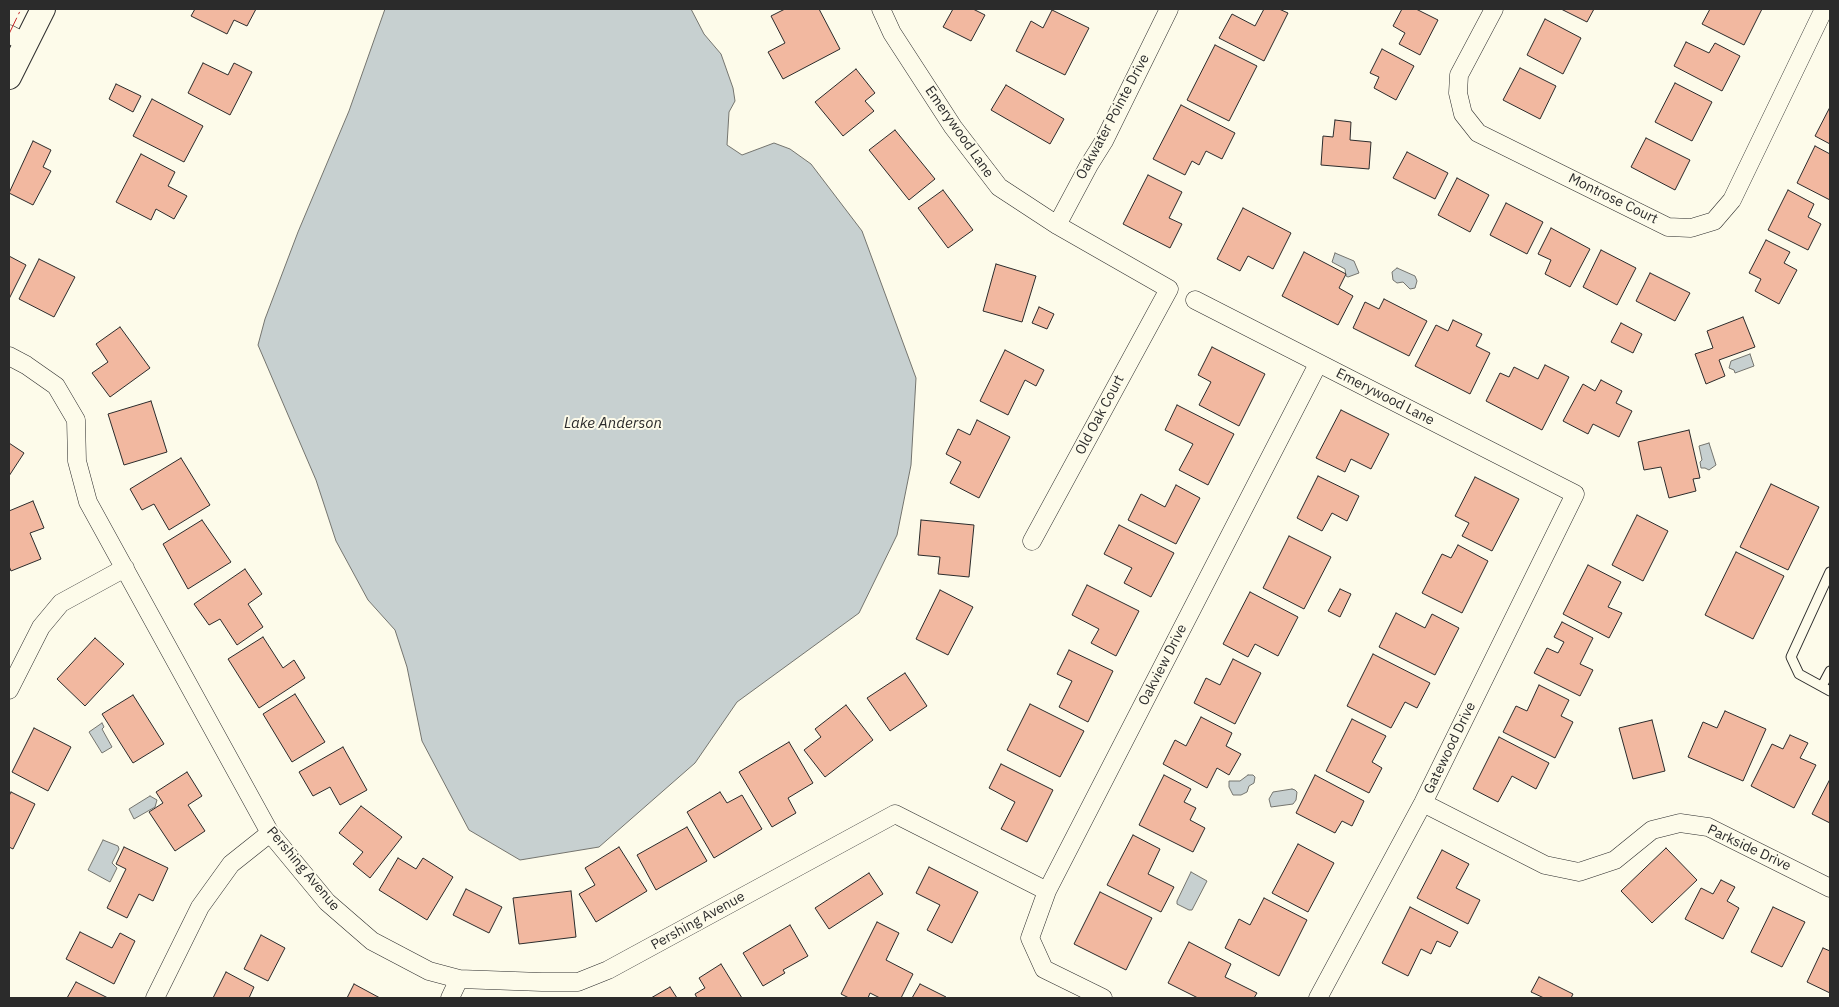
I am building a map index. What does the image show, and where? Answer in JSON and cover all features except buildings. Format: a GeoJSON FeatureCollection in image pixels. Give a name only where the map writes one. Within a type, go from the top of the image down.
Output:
{"type":"FeatureCollection","features":[{"type":"Feature","properties":{"kind":"street"},"geometry":{"type":"LineString","coordinates":[[9,77],[17,38],[42,9]]}},
{"type":"Feature","properties":{"kind":"street","name":"Emerywood Lane"},"geometry":{"type":"LineString","coordinates":[[881,9],[892,33],[953,127],[999,187],[1056,225],[1168,289]]}},
{"type":"Feature","properties":{"kind":"street","name":"Oakwater Pointe Drive"},"geometry":{"type":"LineString","coordinates":[[1056,225],[1104,141],[1169,9]]}},
{"type":"Feature","properties":{"kind":"street","name":"Montrose Court"},"geometry":{"type":"LineString","coordinates":[[1494,9],[1459,75],[1458,93],[1463,114],[1478,133],[1668,227],[1691,228],[1714,221],[1732,200],[1824,9]]}},
{"type":"Feature","properties":{"kind":"street","name":"Old Oak Court"},"geometry":{"type":"LineString","coordinates":[[1032,541],[1168,289]]}},
{"type":"Feature","properties":{"kind":"street","name":"Emerywood Lane"},"geometry":{"type":"LineString","coordinates":[[1194,300],[1575,494]]}},
{"type":"Feature","properties":{"kind":"street","name":"Pershing Avenue"},"geometry":{"type":"LineString","coordinates":[[9,356],[26,365],[56,386],[76,420],[77,461],[88,502],[270,833],[327,902],[372,941],[430,971],[459,979],[578,982],[608,970],[895,814],[1047,891]]}},
{"type":"Feature","properties":{"kind":"street","name":"Oakview Drive"},"geometry":{"type":"LineString","coordinates":[[1103,998],[1044,969],[1030,938],[1047,891],[1318,364]]}},
{"type":"Feature","properties":{"kind":"street","name":"Gatewood Drive"},"geometry":{"type":"LineString","coordinates":[[1318,998],[1423,803],[1575,494]]}},
{"type":"Feature","properties":{"kind":"street"},"geometry":{"type":"LineString","coordinates":[[9,690],[41,628],[61,603],[124,568]]}},
{"type":"Feature","properties":{"kind":"street","name":"Parkside Drive"},"geometry":{"type":"LineString","coordinates":[[1423,803],[1545,865],[1580,872],[1615,860],[1652,830],[1680,823],[1708,827],[1830,888]]}},
{"type":"Feature","properties":{"kind":"street"},"geometry":{"type":"LineString","coordinates":[[155,998],[200,907],[231,864],[270,833]]}},
{"type":"Feature","properties":{"kind":"street"},"geometry":{"type":"LineString","coordinates":[[450,998],[459,979]]}},
{"type":"Feature","properties":{"kind":"lane"},"geometry":{"type":"LineString","coordinates":[[1830,572],[1791,657],[1799,674],[1826,688],[1830,671]]}},
{"type":"Feature","properties":{"kind":"water","name":"Lake Anderson"},"geometry":{"type":"Polygon","coordinates":[[[385,9],[691,9],[704,34],[721,54],[733,88],[735,101],[729,112],[727,145],[742,155],[774,143],[790,149],[811,164],[862,231],[916,378],[911,465],[897,535],[859,613],[737,702],[695,763],[599,847],[520,860],[469,830],[422,741],[407,667],[395,630],[368,600],[336,541],[316,480],[258,345],[265,319],[298,232],[349,111],[385,9]]]}},
{"type":"Feature","properties":{"kind":"water"},"geometry":{"type":"Polygon","coordinates":[[[1335,253],[1354,261],[1359,273],[1346,276],[1345,269],[1332,262],[1335,253]]]}},
{"type":"Feature","properties":{"kind":"water"},"geometry":{"type":"Polygon","coordinates":[[[1397,268],[1415,276],[1417,281],[1415,288],[1410,289],[1403,282],[1397,283],[1393,280],[1392,272],[1397,268]]]}},
{"type":"Feature","properties":{"kind":"water"},"geometry":{"type":"Polygon","coordinates":[[[1750,354],[1754,366],[1735,373],[1734,370],[1729,368],[1731,361],[1750,354]]]}},
{"type":"Feature","properties":{"kind":"water"},"geometry":{"type":"Polygon","coordinates":[[[1709,443],[1716,465],[1709,470],[1701,468],[1700,462],[1702,460],[1699,446],[1709,443]]]}},
{"type":"Feature","properties":{"kind":"water"},"geometry":{"type":"Polygon","coordinates":[[[102,723],[104,727],[102,729],[112,747],[102,753],[89,732],[102,723]]]}},
{"type":"Feature","properties":{"kind":"water"},"geometry":{"type":"Polygon","coordinates":[[[1248,775],[1255,777],[1254,783],[1249,786],[1247,792],[1241,795],[1233,795],[1229,787],[1229,781],[1240,781],[1248,775]]]}},
{"type":"Feature","properties":{"kind":"water"},"geometry":{"type":"Polygon","coordinates":[[[1292,789],[1297,792],[1296,800],[1293,804],[1271,807],[1269,799],[1273,792],[1292,789]]]}},
{"type":"Feature","properties":{"kind":"water"},"geometry":{"type":"Polygon","coordinates":[[[150,796],[157,800],[155,807],[134,819],[129,809],[150,796]]]}},
{"type":"Feature","properties":{"kind":"water"},"geometry":{"type":"Polygon","coordinates":[[[103,840],[118,846],[119,849],[112,863],[117,868],[110,882],[88,870],[103,840]]]}},
{"type":"Feature","properties":{"kind":"water"},"geometry":{"type":"Polygon","coordinates":[[[1191,872],[1207,881],[1192,910],[1189,910],[1177,904],[1177,901],[1191,872]]]}},
{"type":"Feature","properties":{"kind":"power"},"geometry":{"type":"LineString","coordinates":[[9,34],[21,9]]}}]}
